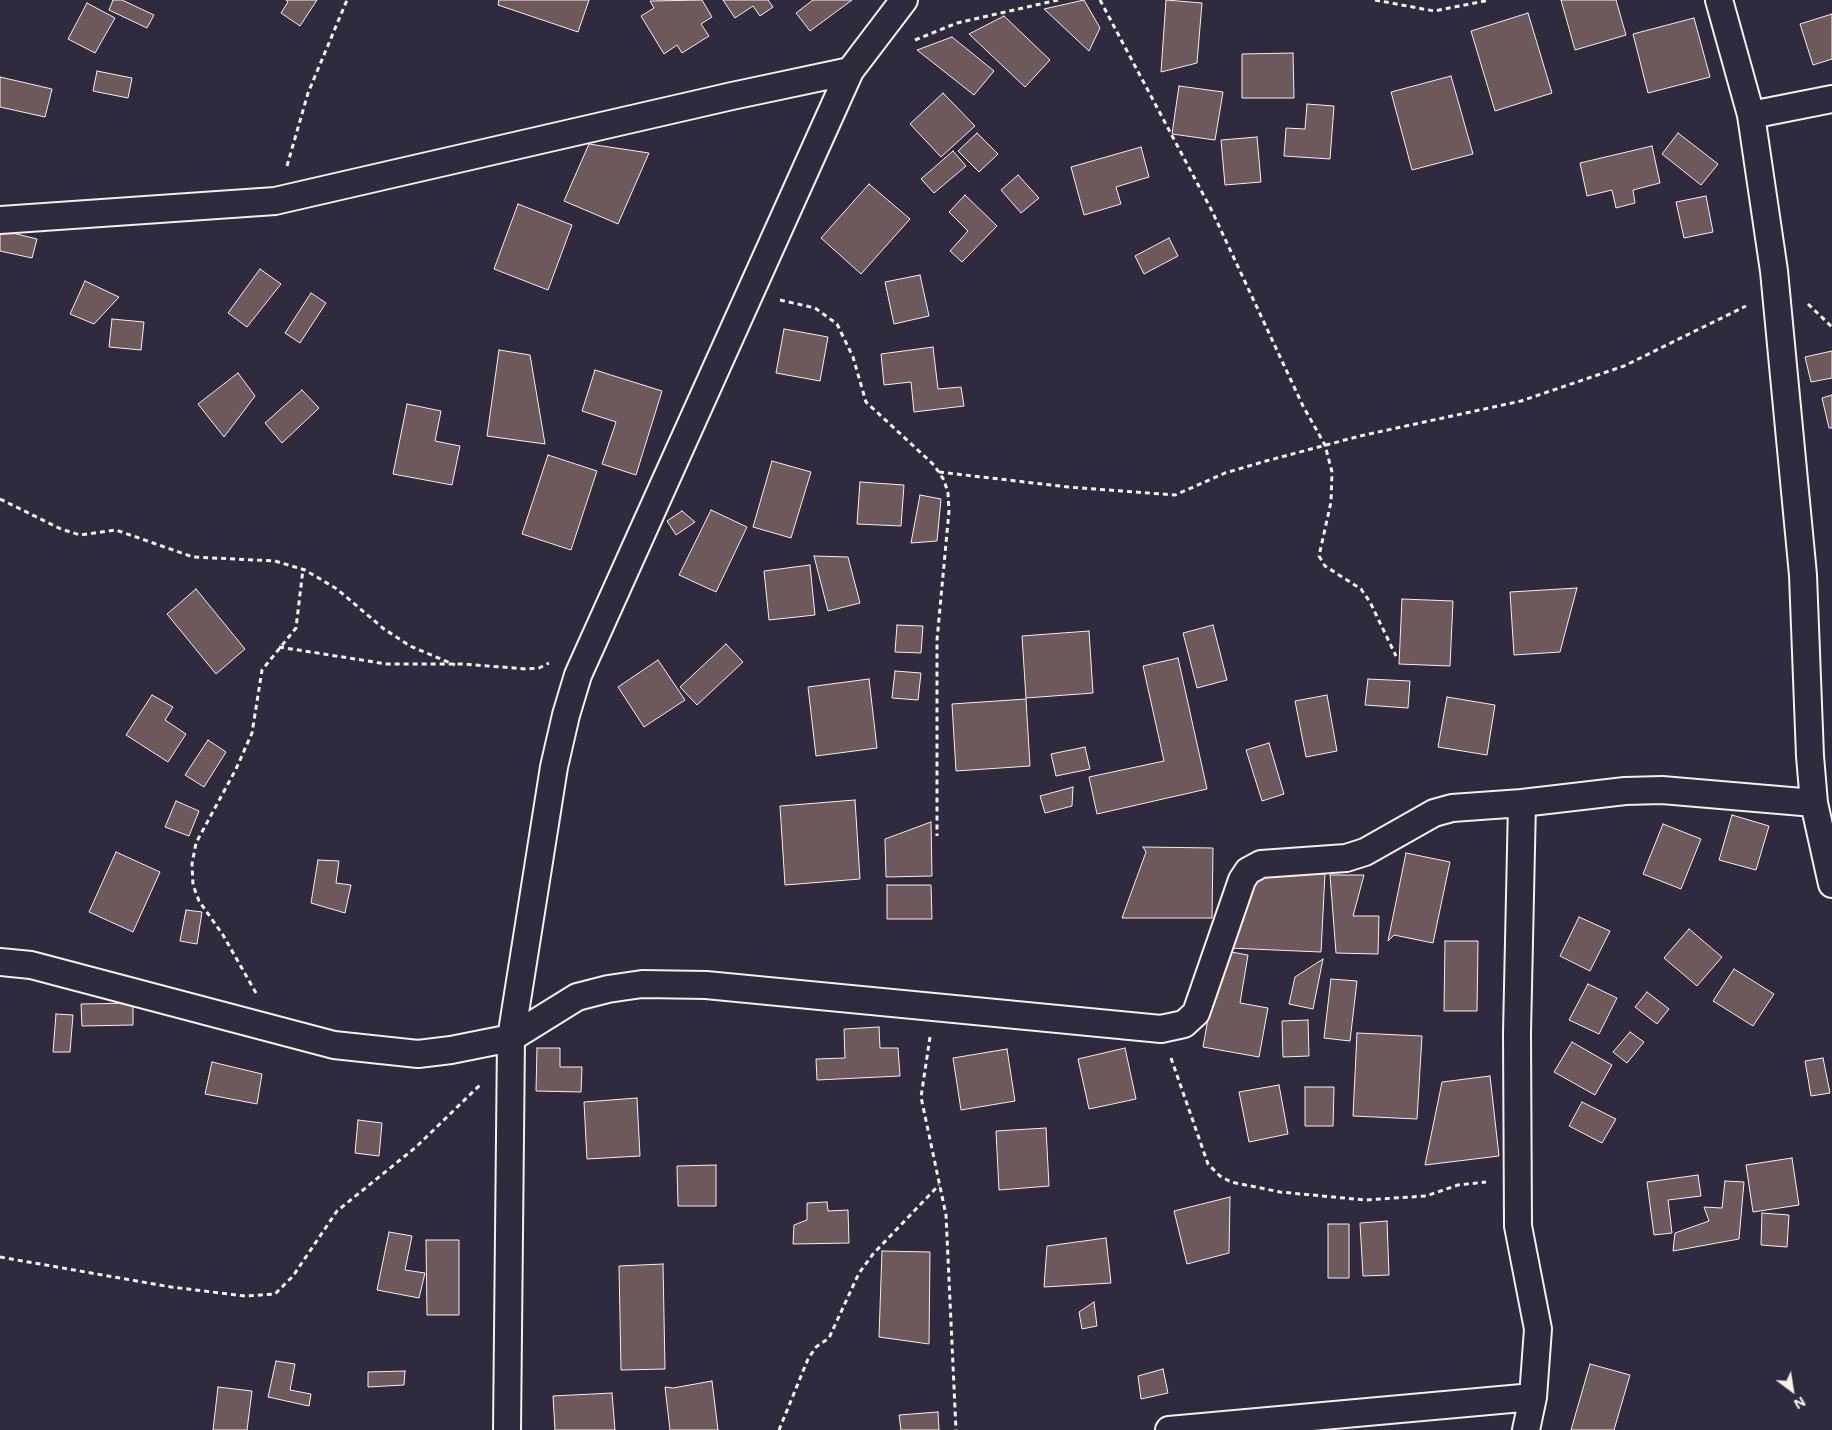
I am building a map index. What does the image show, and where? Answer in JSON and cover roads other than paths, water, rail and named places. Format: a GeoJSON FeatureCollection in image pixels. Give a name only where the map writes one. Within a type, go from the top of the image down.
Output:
{"type":"FeatureCollection","features":[{"type":"Feature","properties":{"kind":"street"},"geometry":{"type":"LineString","coordinates":[[507,1430],[511,1046],[554,767],[578,675],[850,71],[904,0]]}},
{"type":"Feature","properties":{"kind":"street"},"geometry":{"type":"LineString","coordinates":[[1719,0],[1751,115],[1776,291],[1803,575],[1810,756],[1814,803],[1832,884]]}},
{"type":"Feature","properties":{"kind":"street"},"geometry":{"type":"LineString","coordinates":[[0,220],[275,201],[713,100],[850,71]]}},
{"type":"Feature","properties":{"kind":"street"},"geometry":{"type":"LineString","coordinates":[[1751,115],[1832,99]]}},
{"type":"Feature","properties":{"kind":"street"},"geometry":{"type":"LineString","coordinates":[[0,962],[31,965],[334,1045],[418,1054],[511,1046],[577,997],[608,989],[642,984],[706,985],[1161,1029],[1184,1024],[1196,1013],[1242,880],[1254,866],[1346,858],[1365,852],[1434,813],[1452,808],[1662,790],[1814,803]]}},
{"type":"Feature","properties":{"kind":"street"},"geometry":{"type":"LineString","coordinates":[[1522,803],[1517,1033],[1518,1226],[1538,1329],[1533,1397],[1526,1430]]}},
{"type":"Feature","properties":{"kind":"street"},"geometry":{"type":"LineString","coordinates":[[1169,1430],[1274,1425],[1533,1397]]}}]}
